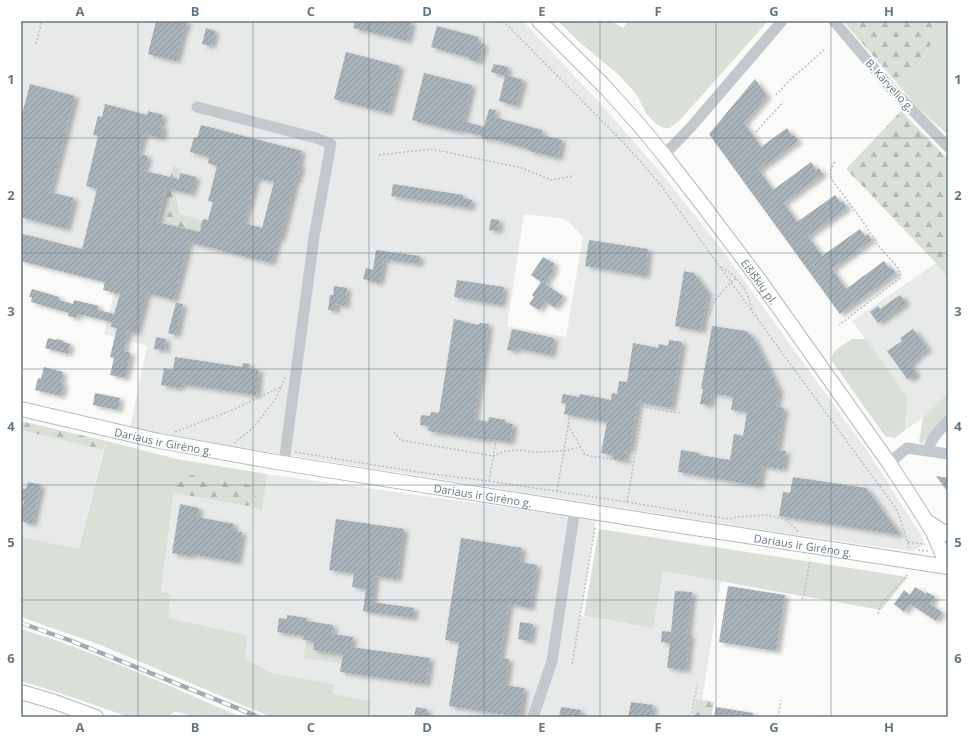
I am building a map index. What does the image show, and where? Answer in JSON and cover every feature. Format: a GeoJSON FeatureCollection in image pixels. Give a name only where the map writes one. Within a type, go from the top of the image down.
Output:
{"type":"FeatureCollection","features":[{"type":"Feature","properties":{"kind":"main road","name":"Eišiškių pl."},"geometry":{"type":"LineString","coordinates":[[539,21],[640,126],[664,155],[760,281],[889,463],[926,521],[948,567]]}},
{"type":"Feature","properties":{"kind":"main road","name":"Dariaus ir Girėno g."},"geometry":{"type":"LineString","coordinates":[[21,409],[158,441],[285,457],[575,509],[948,567]]}},
{"type":"Feature","properties":{"kind":"main road"},"geometry":{"type":"LineString","coordinates":[[926,521],[948,535]]}},
{"type":"Feature","properties":{"kind":"main road"},"geometry":{"type":"LineString","coordinates":[[21,692],[55,702],[96,717]]}},
{"type":"Feature","properties":{"kind":"street"},"geometry":{"type":"LineString","coordinates":[[664,155],[691,127],[782,21]]}},
{"type":"Feature","properties":{"kind":"street","name":"B. Karvelio g."},"geometry":{"type":"LineString","coordinates":[[834,21],[889,86],[948,147]]}},
{"type":"Feature","properties":{"kind":"street"},"geometry":{"type":"LineString","coordinates":[[197,107],[316,138],[331,144],[314,237],[285,457]]}},
{"type":"Feature","properties":{"kind":"street"},"geometry":{"type":"LineString","coordinates":[[928,450],[933,438],[948,421]]}},
{"type":"Feature","properties":{"kind":"street"},"geometry":{"type":"LineString","coordinates":[[889,463],[907,448],[948,454]]}},
{"type":"Feature","properties":{"kind":"street"},"geometry":{"type":"LineString","coordinates":[[533,717],[552,661],[575,509]]}},
{"type":"Feature","properties":{"kind":"path"},"geometry":{"type":"LineString","coordinates":[[36,44],[42,21]]}},
{"type":"Feature","properties":{"kind":"path"},"geometry":{"type":"LineString","coordinates":[[503,21],[623,142],[660,184],[895,507],[900,516],[908,542]]}},
{"type":"Feature","properties":{"kind":"path"},"geometry":{"type":"LineString","coordinates":[[776,95],[790,80],[824,50]]}},
{"type":"Feature","properties":{"kind":"path"},"geometry":{"type":"LineString","coordinates":[[756,132],[782,102]]}},
{"type":"Feature","properties":{"kind":"path"},"geometry":{"type":"LineString","coordinates":[[378,155],[432,149],[522,168],[551,180],[572,176]]}},
{"type":"Feature","properties":{"kind":"path"},"geometry":{"type":"LineString","coordinates":[[835,162],[830,168],[832,180],[862,220],[877,244],[898,268],[900,273],[900,278],[839,325]]}},
{"type":"Feature","properties":{"kind":"path"},"geometry":{"type":"LineString","coordinates":[[719,266],[737,278],[747,292],[753,312]]}},
{"type":"Feature","properties":{"kind":"path"},"geometry":{"type":"LineString","coordinates":[[710,316],[714,301],[731,282],[737,278]]}},
{"type":"Feature","properties":{"kind":"path"},"geometry":{"type":"LineString","coordinates":[[234,443],[253,428],[276,398],[286,373]]}},
{"type":"Feature","properties":{"kind":"path"},"geometry":{"type":"LineString","coordinates":[[175,432],[232,410],[281,387]]}},
{"type":"Feature","properties":{"kind":"path"},"geometry":{"type":"LineString","coordinates":[[627,502],[643,407],[680,413]]}},
{"type":"Feature","properties":{"kind":"path"},"geometry":{"type":"LineString","coordinates":[[557,491],[570,415]]}},
{"type":"Feature","properties":{"kind":"path"},"geometry":{"type":"LineString","coordinates":[[568,425],[585,455],[633,463]]}},
{"type":"Feature","properties":{"kind":"path"},"geometry":{"type":"LineString","coordinates":[[394,432],[402,440],[493,456],[505,451],[564,451],[580,447]]}},
{"type":"Feature","properties":{"kind":"path"},"geometry":{"type":"LineString","coordinates":[[489,481],[496,440]]}},
{"type":"Feature","properties":{"kind":"path"},"geometry":{"type":"LineString","coordinates":[[285,457],[489,481],[729,519],[767,515],[785,518],[797,530],[798,533]]}},
{"type":"Feature","properties":{"kind":"path"},"geometry":{"type":"LineString","coordinates":[[572,664],[595,527]]}},
{"type":"Feature","properties":{"kind":"path"},"geometry":{"type":"LineString","coordinates":[[802,599],[804,596],[810,560]]}},
{"type":"Feature","properties":{"kind":"path"},"geometry":{"type":"LineString","coordinates":[[878,614],[881,604],[907,574]]}},
{"type":"Feature","properties":{"kind":"path"},"geometry":{"type":"LineString","coordinates":[[691,717],[697,685]]}},
{"type":"Feature","properties":{"kind":"path"},"geometry":{"type":"LineString","coordinates":[[778,717],[781,700]]}},
{"type":"Feature","properties":{"kind":"shaded area"},"geometry":{"type":"Polygon","coordinates":[[[21,21],[523,21],[608,112],[662,174],[722,250],[870,455],[921,535],[924,541],[923,545],[914,551],[908,551],[744,527],[192,440],[130,427],[147,346],[104,334],[116,286],[21,261],[21,21]],[[524,214],[507,326],[566,337],[583,237],[566,219],[524,214]]]}},
{"type":"Feature","properties":{"kind":"shaded area"},"geometry":{"type":"Polygon","coordinates":[[[936,263],[948,278],[948,393],[923,418],[905,430],[908,398],[852,321],[936,263]]]}},
{"type":"Feature","properties":{"kind":"shaded area"},"geometry":{"type":"Polygon","coordinates":[[[21,430],[103,450],[79,549],[21,537],[21,430]]]}},
{"type":"Feature","properties":{"kind":"shaded area"},"geometry":{"type":"Polygon","coordinates":[[[267,474],[596,520],[580,616],[653,628],[663,571],[721,581],[702,700],[696,699],[693,717],[369,717],[370,701],[333,694],[334,684],[272,673],[244,659],[247,635],[168,618],[171,594],[161,591],[174,493],[248,506],[262,511],[267,474]]]}},
{"type":"Feature","properties":{"kind":"green space"},"geometry":{"type":"Polygon","coordinates":[[[558,21],[611,21],[623,28],[628,21],[768,21],[680,120],[670,128],[664,128],[656,124],[646,113],[637,95],[619,75],[578,41],[558,21]]]}},
{"type":"Feature","properties":{"kind":"green space"},"geometry":{"type":"Polygon","coordinates":[[[843,21],[946,21],[911,76],[895,81],[843,21]]]}},
{"type":"Feature","properties":{"kind":"green space"},"geometry":{"type":"Polygon","coordinates":[[[946,21],[948,21],[948,135],[914,104],[895,81],[911,76],[946,21]]]}},
{"type":"Feature","properties":{"kind":"green space"},"geometry":{"type":"Polygon","coordinates":[[[901,111],[948,159],[948,278],[936,263],[846,169],[901,111]]]}},
{"type":"Feature","properties":{"kind":"green space"},"geometry":{"type":"Polygon","coordinates":[[[173,166],[180,169],[175,190],[180,214],[203,221],[197,244],[192,230],[159,222],[173,166]]]}},
{"type":"Feature","properties":{"kind":"green space"},"geometry":{"type":"Polygon","coordinates":[[[852,339],[866,339],[908,398],[905,430],[895,438],[885,436],[832,361],[835,351],[852,339]]]}},
{"type":"Feature","properties":{"kind":"green space"},"geometry":{"type":"Polygon","coordinates":[[[948,393],[948,414],[922,444],[919,442],[923,418],[948,393]]]}},
{"type":"Feature","properties":{"kind":"green space"},"geometry":{"type":"Polygon","coordinates":[[[21,421],[106,441],[103,450],[21,430],[21,421]]]}},
{"type":"Feature","properties":{"kind":"green space"},"geometry":{"type":"Polygon","coordinates":[[[106,441],[177,459],[267,474],[262,511],[248,506],[252,504],[172,489],[174,493],[161,591],[171,594],[168,618],[247,635],[245,659],[272,673],[334,684],[333,694],[370,701],[369,717],[271,717],[98,644],[21,617],[21,537],[79,549],[106,441]]]}},
{"type":"Feature","properties":{"kind":"green space"},"geometry":{"type":"Polygon","coordinates":[[[184,474],[250,485],[255,491],[256,497],[254,502],[248,506],[174,493],[172,487],[175,479],[184,474]]]}},
{"type":"Feature","properties":{"kind":"green space"},"geometry":{"type":"Polygon","coordinates":[[[599,529],[908,577],[881,610],[663,571],[653,628],[584,616],[599,529]]]}},
{"type":"Feature","properties":{"kind":"green space"},"geometry":{"type":"Polygon","coordinates":[[[21,629],[105,659],[241,717],[194,717],[174,712],[167,717],[129,717],[21,681],[21,629]]]}},
{"type":"Feature","properties":{"kind":"green space"},"geometry":{"type":"Polygon","coordinates":[[[306,640],[314,641],[313,650],[343,654],[341,663],[304,658],[306,640]]]}},
{"type":"Feature","properties":{"kind":"green space"},"geometry":{"type":"Polygon","coordinates":[[[696,699],[714,702],[711,717],[693,717],[696,699]]]}},
{"type":"Feature","properties":{"kind":"building"},"geometry":{"type":"Polygon","coordinates":[[[156,21],[188,21],[184,29],[176,61],[148,54],[156,21]]]}},
{"type":"Feature","properties":{"kind":"building"},"geometry":{"type":"Polygon","coordinates":[[[355,21],[412,21],[407,41],[353,28],[355,21]]]}},
{"type":"Feature","properties":{"kind":"building"},"geometry":{"type":"Polygon","coordinates":[[[437,26],[478,37],[477,42],[484,44],[479,62],[431,47],[437,26]]]}},
{"type":"Feature","properties":{"kind":"building"},"geometry":{"type":"Polygon","coordinates":[[[206,28],[215,31],[211,46],[202,44],[206,28]]]}},
{"type":"Feature","properties":{"kind":"building"},"geometry":{"type":"Polygon","coordinates":[[[346,52],[400,66],[388,113],[334,99],[346,52]]]}},
{"type":"Feature","properties":{"kind":"building"},"geometry":{"type":"Polygon","coordinates":[[[494,64],[508,67],[506,75],[523,80],[516,106],[499,101],[505,76],[491,72],[494,64]]]}},
{"type":"Feature","properties":{"kind":"building"},"geometry":{"type":"Polygon","coordinates":[[[424,73],[472,85],[463,121],[484,127],[489,109],[496,110],[494,117],[542,130],[541,135],[562,140],[558,158],[529,151],[529,149],[488,138],[488,140],[481,138],[482,136],[460,130],[460,132],[412,120],[424,73]]]}},
{"type":"Feature","properties":{"kind":"building"},"geometry":{"type":"Polygon","coordinates":[[[755,79],[767,96],[744,123],[761,147],[787,128],[792,136],[794,135],[798,141],[759,170],[773,190],[811,162],[816,170],[819,168],[823,174],[784,203],[797,222],[835,195],[841,203],[843,201],[847,208],[808,236],[822,256],[860,229],[865,236],[868,234],[872,240],[832,269],[846,289],[884,261],[890,269],[891,267],[896,273],[840,314],[709,134],[755,79]]]}},
{"type":"Feature","properties":{"kind":"building"},"geometry":{"type":"Polygon","coordinates":[[[30,84],[75,96],[50,192],[74,198],[66,229],[21,217],[21,118],[30,84]]]}},
{"type":"Feature","properties":{"kind":"building"},"geometry":{"type":"Polygon","coordinates":[[[105,104],[147,115],[148,111],[163,115],[160,127],[164,128],[161,138],[144,134],[138,154],[148,156],[144,171],[179,179],[180,173],[196,177],[191,194],[166,188],[157,222],[200,232],[203,219],[208,220],[213,202],[208,201],[217,166],[208,163],[209,157],[190,152],[194,137],[197,138],[201,125],[302,151],[298,165],[301,165],[297,180],[296,179],[280,239],[278,238],[271,263],[189,242],[174,300],[147,293],[136,333],[128,331],[124,351],[131,353],[125,378],[110,375],[114,358],[110,357],[117,328],[111,327],[112,322],[78,314],[76,318],[68,316],[69,313],[31,302],[32,297],[29,297],[32,289],[59,297],[59,300],[73,304],[74,300],[99,306],[98,310],[114,314],[120,294],[103,290],[105,282],[21,261],[21,242],[23,234],[82,249],[97,189],[86,186],[98,136],[93,135],[98,116],[102,117],[105,104]],[[256,178],[244,223],[262,228],[274,182],[256,178]]]}},
{"type":"Feature","properties":{"kind":"building"},"geometry":{"type":"Polygon","coordinates":[[[393,184],[463,195],[463,198],[472,200],[470,208],[391,196],[393,184]]]}},
{"type":"Feature","properties":{"kind":"building"},"geometry":{"type":"Polygon","coordinates":[[[491,219],[499,220],[498,231],[489,230],[491,219]]]}},
{"type":"Feature","properties":{"kind":"building"},"geometry":{"type":"Polygon","coordinates":[[[589,240],[648,249],[645,276],[585,266],[589,240]]]}},
{"type":"Feature","properties":{"kind":"building"},"geometry":{"type":"Polygon","coordinates":[[[376,250],[420,256],[419,264],[384,259],[379,283],[363,279],[366,268],[373,270],[376,250]]]}},
{"type":"Feature","properties":{"kind":"building"},"geometry":{"type":"Polygon","coordinates":[[[543,257],[555,264],[552,269],[554,270],[545,284],[563,296],[555,308],[545,301],[539,310],[529,304],[534,297],[532,295],[541,282],[531,275],[543,257]]]}},
{"type":"Feature","properties":{"kind":"building"},"geometry":{"type":"Polygon","coordinates":[[[684,271],[694,273],[708,293],[701,331],[675,326],[684,271]]]}},
{"type":"Feature","properties":{"kind":"building"},"geometry":{"type":"Polygon","coordinates":[[[457,280],[504,287],[501,305],[454,297],[457,280]]]}},
{"type":"Feature","properties":{"kind":"building"},"geometry":{"type":"Polygon","coordinates":[[[334,286],[347,288],[345,306],[336,304],[335,311],[328,310],[330,295],[333,295],[334,286]]]}},
{"type":"Feature","properties":{"kind":"building"},"geometry":{"type":"Polygon","coordinates":[[[900,295],[906,303],[878,323],[870,312],[878,306],[880,309],[900,295]]]}},
{"type":"Feature","properties":{"kind":"building"},"geometry":{"type":"Polygon","coordinates":[[[176,303],[183,304],[176,335],[168,333],[176,303]]]}},
{"type":"Feature","properties":{"kind":"building"},"geometry":{"type":"Polygon","coordinates":[[[454,319],[479,325],[480,323],[489,324],[474,419],[488,422],[489,417],[505,420],[505,423],[513,424],[510,442],[428,431],[429,426],[420,425],[421,415],[430,416],[431,412],[439,413],[454,319]]]}},
{"type":"Feature","properties":{"kind":"building"},"geometry":{"type":"Polygon","coordinates":[[[712,326],[746,331],[754,339],[779,390],[776,406],[784,408],[777,450],[786,451],[783,469],[762,466],[759,486],[678,472],[681,450],[699,453],[699,455],[730,460],[734,434],[743,436],[747,412],[731,410],[733,397],[712,393],[710,405],[700,404],[703,389],[701,389],[712,326]]]}},
{"type":"Feature","properties":{"kind":"building"},"geometry":{"type":"Polygon","coordinates":[[[512,329],[554,338],[551,355],[516,348],[515,351],[507,350],[512,329]]]}},
{"type":"Feature","properties":{"kind":"building"},"geometry":{"type":"Polygon","coordinates":[[[913,329],[928,349],[909,364],[917,374],[908,380],[887,351],[902,341],[900,338],[913,329]]]}},
{"type":"Feature","properties":{"kind":"building"},"geometry":{"type":"Polygon","coordinates":[[[156,337],[166,339],[165,350],[154,349],[156,337]]]}},
{"type":"Feature","properties":{"kind":"building"},"geometry":{"type":"Polygon","coordinates":[[[48,338],[57,339],[70,344],[68,354],[45,348],[48,338]]]}},
{"type":"Feature","properties":{"kind":"building"},"geometry":{"type":"Polygon","coordinates":[[[669,340],[682,342],[671,408],[638,402],[630,449],[627,449],[625,461],[612,459],[613,455],[601,453],[607,422],[564,414],[566,404],[561,403],[563,394],[579,397],[580,394],[611,400],[612,393],[617,394],[619,381],[627,382],[633,343],[658,348],[659,344],[668,346],[669,340]]]}},
{"type":"Feature","properties":{"kind":"building"},"geometry":{"type":"Polygon","coordinates":[[[175,357],[242,367],[243,363],[250,364],[249,368],[259,370],[256,395],[181,384],[180,388],[161,385],[164,368],[173,370],[175,357]]]}},
{"type":"Feature","properties":{"kind":"building"},"geometry":{"type":"Polygon","coordinates":[[[44,367],[63,372],[61,383],[64,384],[61,396],[35,390],[38,378],[41,379],[44,367]]]}},
{"type":"Feature","properties":{"kind":"building"},"geometry":{"type":"Polygon","coordinates":[[[95,393],[120,398],[118,410],[93,405],[95,393]]]}},
{"type":"Feature","properties":{"kind":"building"},"geometry":{"type":"Polygon","coordinates":[[[936,476],[948,478],[948,492],[936,476]]]}},
{"type":"Feature","properties":{"kind":"building"},"geometry":{"type":"Polygon","coordinates":[[[793,477],[866,488],[900,535],[779,516],[783,492],[790,493],[793,477]]]}},
{"type":"Feature","properties":{"kind":"building"},"geometry":{"type":"Polygon","coordinates":[[[28,482],[41,485],[32,524],[21,521],[24,501],[21,501],[21,488],[26,489],[28,482]]]}},
{"type":"Feature","properties":{"kind":"building"},"geometry":{"type":"Polygon","coordinates":[[[180,504],[199,508],[197,517],[234,524],[233,531],[242,532],[237,562],[191,554],[190,556],[172,553],[180,504]]]}},
{"type":"Feature","properties":{"kind":"building"},"geometry":{"type":"Polygon","coordinates":[[[336,519],[404,529],[397,579],[375,576],[372,602],[414,608],[413,618],[363,611],[366,589],[352,587],[354,573],[329,570],[336,519]]]}},
{"type":"Feature","properties":{"kind":"building"},"geometry":{"type":"Polygon","coordinates":[[[461,538],[522,548],[520,562],[537,565],[530,608],[509,604],[500,658],[509,659],[505,685],[524,688],[520,717],[449,706],[459,642],[445,640],[461,538]]]}},
{"type":"Feature","properties":{"kind":"building"},"geometry":{"type":"Polygon","coordinates":[[[728,586],[785,595],[776,651],[719,642],[728,586]]]}},
{"type":"Feature","properties":{"kind":"building"},"geometry":{"type":"Polygon","coordinates":[[[915,587],[926,594],[927,592],[935,597],[930,604],[942,612],[936,621],[910,604],[904,612],[894,604],[904,590],[910,595],[915,587]]]}},
{"type":"Feature","properties":{"kind":"building"},"geometry":{"type":"Polygon","coordinates":[[[675,591],[692,592],[687,634],[690,634],[686,670],[667,668],[670,643],[661,642],[662,631],[671,632],[675,591]]]}},
{"type":"Feature","properties":{"kind":"building"},"geometry":{"type":"Polygon","coordinates":[[[287,615],[307,618],[306,621],[333,625],[332,634],[353,637],[351,647],[430,658],[426,684],[340,672],[343,654],[313,650],[314,641],[303,640],[304,636],[277,632],[279,618],[287,619],[287,615]]]}},
{"type":"Feature","properties":{"kind":"building"},"geometry":{"type":"Polygon","coordinates":[[[520,622],[533,624],[530,641],[518,639],[520,622]]]}},
{"type":"Feature","properties":{"kind":"building"},"geometry":{"type":"Polygon","coordinates":[[[631,702],[653,705],[651,717],[628,717],[631,702]]]}},
{"type":"Feature","properties":{"kind":"building"},"geometry":{"type":"Polygon","coordinates":[[[416,707],[427,709],[426,717],[414,717],[416,707]]]}},
{"type":"Feature","properties":{"kind":"building"},"geometry":{"type":"Polygon","coordinates":[[[561,707],[581,710],[580,717],[559,717],[561,707]]]}},
{"type":"Feature","properties":{"kind":"building"},"geometry":{"type":"Polygon","coordinates":[[[716,707],[753,713],[752,717],[714,717],[716,707]]]}},
{"type":"Feature","properties":{"kind":"railway"},"geometry":{"type":"LineString","coordinates":[[21,623],[69,640],[259,717]]}}]}
